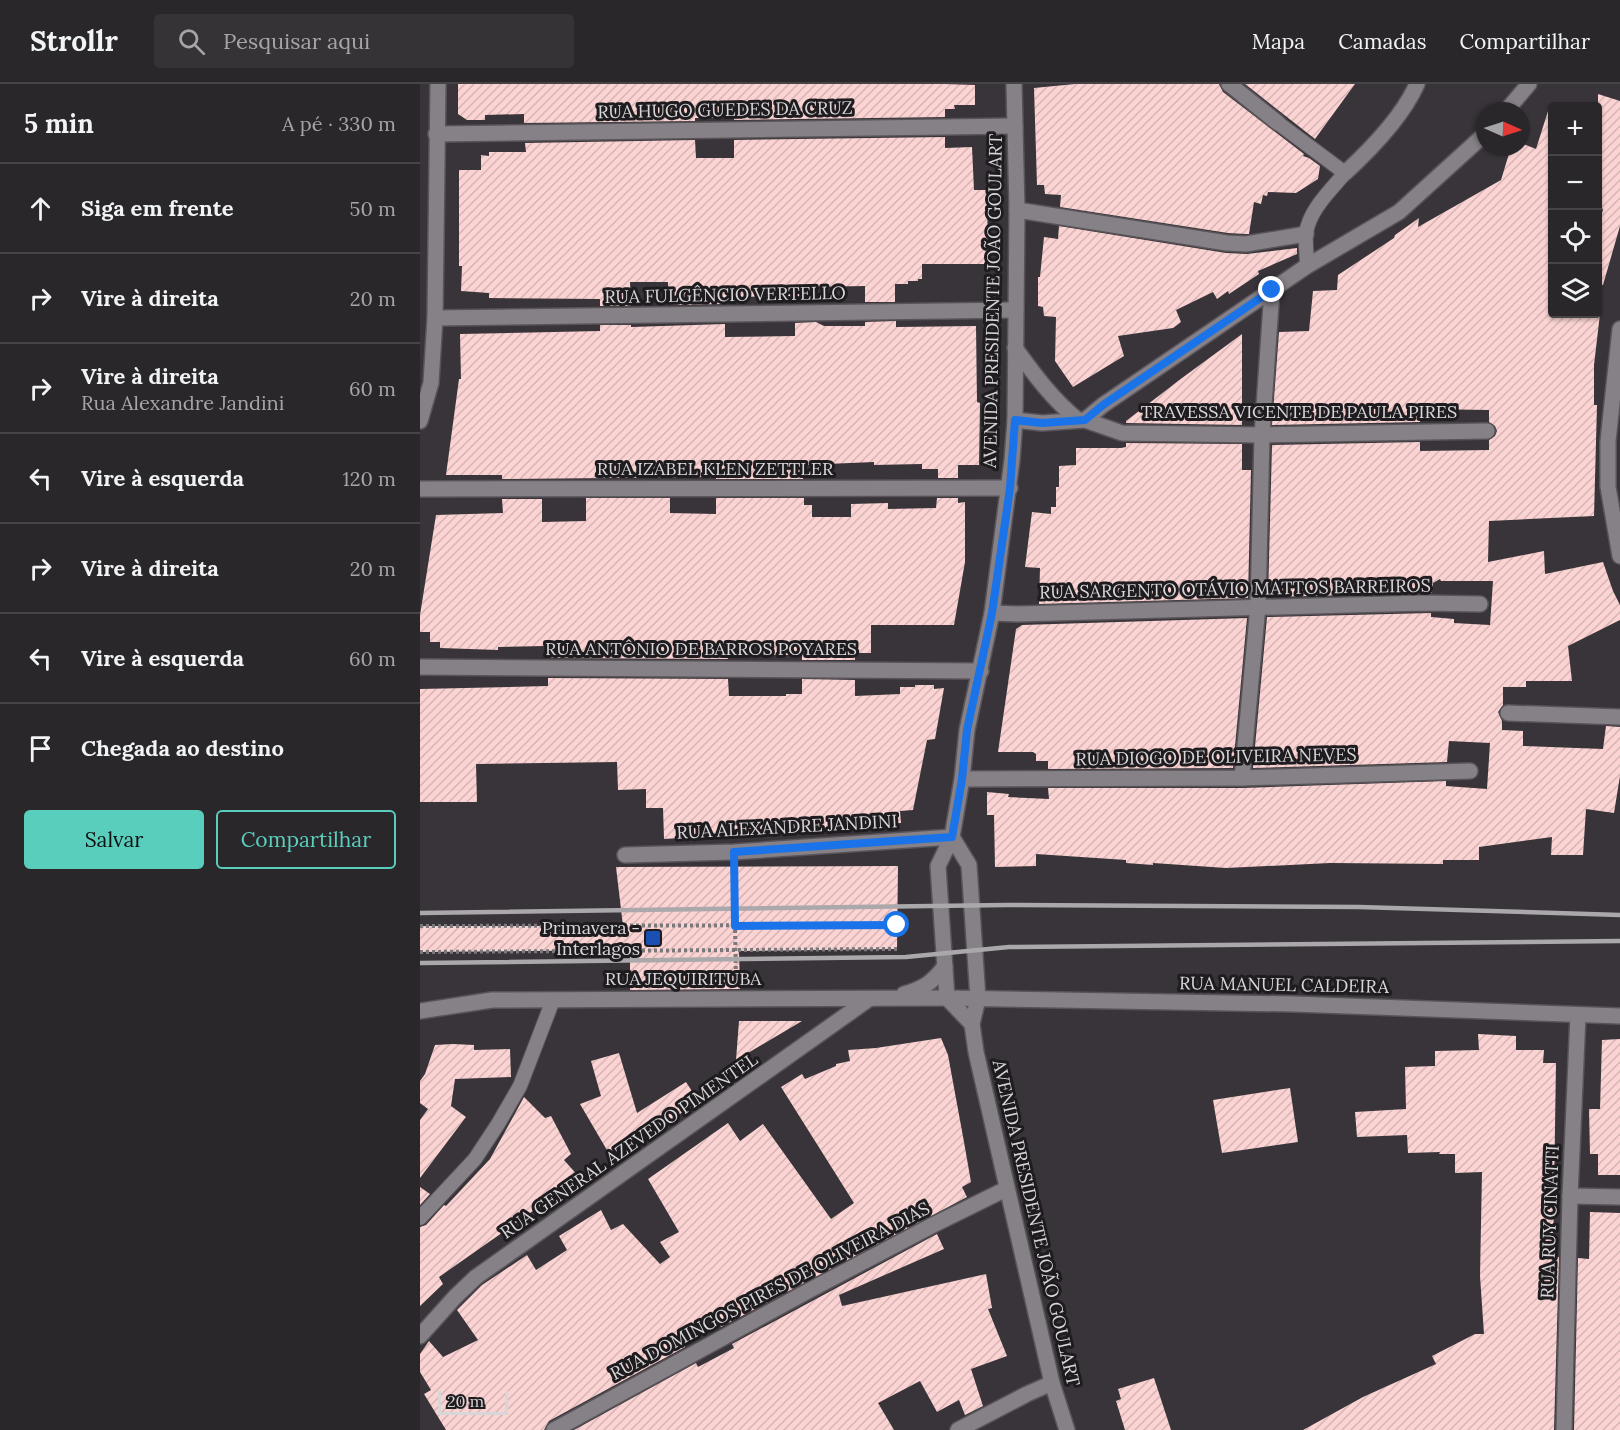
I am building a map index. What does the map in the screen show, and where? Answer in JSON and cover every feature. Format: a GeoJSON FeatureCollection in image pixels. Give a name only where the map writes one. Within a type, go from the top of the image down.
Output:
{"type":"FeatureCollection","features":[{"type":"Feature","properties":{"kind":"street"},"geometry":{"type":"LineString","coordinates":[[420,421],[431,383],[435,318],[438,84]]}},
{"type":"Feature","properties":{"kind":"street","name":"AVENIDA PRESIDENTE JOÃO GOULART"},"geometry":{"type":"LineString","coordinates":[[947,998],[938,866],[952,837],[962,779],[967,730],[992,613],[1010,488],[1015,420],[1017,210],[1014,84]]}},
{"type":"Feature","properties":{"kind":"street"},"geometry":{"type":"LineString","coordinates":[[1229,84],[1278,123]]}},
{"type":"Feature","properties":{"kind":"street"},"geometry":{"type":"LineString","coordinates":[[1345,173],[1369,151],[1417,84]]}},
{"type":"Feature","properties":{"kind":"street"},"geometry":{"type":"LineString","coordinates":[[1514,102],[1529,84]]}},
{"type":"Feature","properties":{"kind":"street","name":"RUA HUGO GUEDES DA CRUZ"},"geometry":{"type":"LineString","coordinates":[[436,134],[1015,126]]}},
{"type":"Feature","properties":{"kind":"street"},"geometry":{"type":"LineString","coordinates":[[1081,420],[1307,266],[1399,212],[1476,142]]}},
{"type":"Feature","properties":{"kind":"street"},"geometry":{"type":"LineString","coordinates":[[1017,210],[1227,243],[1246,244],[1306,234]]}},
{"type":"Feature","properties":{"kind":"street"},"geometry":{"type":"LineString","coordinates":[[420,262],[435,272]]}},
{"type":"Feature","properties":{"kind":"street"},"geometry":{"type":"LineString","coordinates":[[1242,778],[1258,606],[1262,435],[1272,290]]}},
{"type":"Feature","properties":{"kind":"street","name":"RUA FULGÊNCIO VERTELLO"},"geometry":{"type":"LineString","coordinates":[[435,318],[1016,310]]}},
{"type":"Feature","properties":{"kind":"street"},"geometry":{"type":"LineString","coordinates":[[1620,329],[1608,441],[1608,486],[1620,556]]}},
{"type":"Feature","properties":{"kind":"street","name":"TRAVESSA VICENTE DE PAULA PIRES"},"geometry":{"type":"LineString","coordinates":[[1015,348],[1058,404],[1081,420],[1122,433],[1262,435],[1488,430]]}},
{"type":"Feature","properties":{"kind":"street","name":"TRAVESSA VICENTE DE PAULA PIRES"},"geometry":{"type":"LineString","coordinates":[[1015,420],[1042,423],[1081,420]]}},
{"type":"Feature","properties":{"kind":"street","name":"RUA IZABEL KLEN ZETTLER"},"geometry":{"type":"LineString","coordinates":[[420,489],[1010,488]]}},
{"type":"Feature","properties":{"kind":"street","name":"RUA SARGENTO OTÁVIO MATTOS BARREIROS"},"geometry":{"type":"LineString","coordinates":[[992,613],[1258,606],[1480,604]]}},
{"type":"Feature","properties":{"kind":"street","name":"RUA ANTÔNIO DE BARROS POYARES"},"geometry":{"type":"LineString","coordinates":[[420,667],[981,671]]}},
{"type":"Feature","properties":{"kind":"street"},"geometry":{"type":"LineString","coordinates":[[1508,713],[1620,717]]}},
{"type":"Feature","properties":{"kind":"street","name":"RUA DIOGO DE OLIVEIRA NEVES"},"geometry":{"type":"LineString","coordinates":[[962,779],[1242,778],[1470,771]]}},
{"type":"Feature","properties":{"kind":"street","name":"AVENIDA PRESIDENTE JOÃO GOULART"},"geometry":{"type":"LineString","coordinates":[[952,837],[969,865],[978,999],[972,1024],[976,1052],[1052,1383],[1067,1430]]}},
{"type":"Feature","properties":{"kind":"street","name":"RUA ALEXANDRE JANDINI"},"geometry":{"type":"LineString","coordinates":[[625,855],[734,852],[952,837]]}},
{"type":"Feature","properties":{"kind":"street"},"geometry":{"type":"LineString","coordinates":[[893,998],[923,988],[945,966]]}},
{"type":"Feature","properties":{"kind":"street"},"geometry":{"type":"LineString","coordinates":[[947,998],[972,1024]]}},
{"type":"Feature","properties":{"kind":"street","name":"RUA MANUEL CALDEIRA"},"geometry":{"type":"LineString","coordinates":[[947,998],[1293,1004],[1620,1016]]}},
{"type":"Feature","properties":{"kind":"street","name":"RUA JEQUIRITUBA"},"geometry":{"type":"LineString","coordinates":[[420,1011],[492,1000],[947,998]]}},
{"type":"Feature","properties":{"kind":"street","name":"RUA GENERAL AZEVEDO PIMENTEL"},"geometry":{"type":"LineString","coordinates":[[420,1335],[476,1277],[869,999]]}},
{"type":"Feature","properties":{"kind":"street","name":"RUA RUY CINATTI"},"geometry":{"type":"LineString","coordinates":[[1564,1430],[1570,1196],[1578,1014]]}},
{"type":"Feature","properties":{"kind":"street","name":"RUA DOMINGOS PIRES DE OLIVEIRA DIAS"},"geometry":{"type":"LineString","coordinates":[[554,1430],[831,1279],[1006,1189]]}},
{"type":"Feature","properties":{"kind":"street"},"geometry":{"type":"LineString","coordinates":[[1570,1196],[1620,1197]]}},
{"type":"Feature","properties":{"kind":"street"},"geometry":{"type":"LineString","coordinates":[[958,1430],[1052,1383]]}},
{"type":"Feature","properties":{"kind":"lane"},"geometry":{"type":"LineString","coordinates":[[1278,123],[1345,173],[1316,208],[1306,234],[1307,266]]}},
{"type":"Feature","properties":{"kind":"lane"},"geometry":{"type":"LineString","coordinates":[[420,1218],[475,1159],[498,1124],[520,1086],[553,1000]]}},
{"type":"Feature","properties":{"kind":"path"},"geometry":{"type":"LineString","coordinates":[[734,852],[738,998]]}},
{"type":"Feature","properties":{"kind":"path"},"geometry":{"type":"LineString","coordinates":[[420,926],[897,925]]}},
{"type":"Feature","properties":{"kind":"path"},"geometry":{"type":"LineString","coordinates":[[420,952],[897,949]]}},
{"type":"Feature","properties":{"kind":"building"},"geometry":{"type":"Polygon","coordinates":[[[458,84],[975,85],[975,105],[954,105],[955,109],[945,109],[945,117],[734,120],[734,118],[695,118],[695,121],[524,123],[524,114],[485,115],[485,120],[467,120],[458,114],[458,84]]]}},
{"type":"Feature","properties":{"kind":"building"},"geometry":{"type":"Polygon","coordinates":[[[1075,84],[1219,84],[1223,92],[1304,154],[1303,156],[1320,166],[1318,179],[1296,193],[1268,192],[1267,196],[1263,195],[1261,204],[1254,202],[1249,234],[1228,233],[1060,207],[1061,195],[1045,194],[1044,185],[1037,185],[1034,88],[1075,84]]]}},
{"type":"Feature","properties":{"kind":"building"},"geometry":{"type":"Polygon","coordinates":[[[1245,84],[1355,84],[1315,139],[1245,84]]]}},
{"type":"Feature","properties":{"kind":"building"},"geometry":{"type":"Polygon","coordinates":[[[1598,94],[1620,101],[1620,226],[1603,285],[1602,102],[1598,102],[1598,94]]]}},
{"type":"Feature","properties":{"kind":"building"},"geometry":{"type":"Polygon","coordinates":[[[1548,111],[1548,318],[1600,318],[1594,365],[1594,405],[1597,405],[1594,516],[1489,521],[1488,562],[1544,551],[1545,574],[1603,562],[1620,605],[1620,620],[1568,646],[1572,681],[1526,681],[1526,687],[1503,687],[1503,705],[1498,712],[1502,721],[1502,730],[1523,731],[1523,746],[1603,749],[1606,726],[1620,727],[1620,776],[1614,813],[1586,809],[1583,855],[1551,855],[1552,837],[1479,847],[1479,860],[1443,860],[1443,864],[1330,863],[1226,868],[1153,863],[1153,865],[1126,863],[1126,860],[1036,854],[1036,866],[995,867],[994,815],[987,815],[987,792],[1009,794],[1008,797],[1049,799],[1048,788],[1242,788],[1446,781],[1446,786],[1487,789],[1490,743],[1449,741],[1447,762],[1253,768],[1267,617],[1431,613],[1431,617],[1454,619],[1454,623],[1490,625],[1493,581],[1441,581],[1440,579],[1433,583],[1432,593],[1268,597],[1272,445],[1420,442],[1420,451],[1489,450],[1489,440],[1495,436],[1497,431],[1495,426],[1489,422],[1489,410],[1421,409],[1420,422],[1272,425],[1279,332],[1309,331],[1313,291],[1337,290],[1338,275],[1394,238],[1419,218],[1418,227],[1501,180],[1508,156],[1530,156],[1530,147],[1536,149],[1548,111]]]}},
{"type":"Feature","properties":{"kind":"building"},"geometry":{"type":"Polygon","coordinates":[[[945,137],[945,148],[972,147],[974,190],[987,190],[988,264],[922,264],[922,279],[908,281],[908,284],[895,284],[895,302],[865,302],[865,286],[810,287],[810,296],[725,297],[725,304],[668,305],[668,282],[630,282],[631,306],[600,306],[600,299],[489,298],[489,293],[461,291],[459,170],[481,170],[481,155],[489,156],[489,152],[526,152],[525,143],[695,140],[696,158],[734,158],[734,140],[945,137]]]}},
{"type":"Feature","properties":{"kind":"building"},"geometry":{"type":"Polygon","coordinates":[[[1059,226],[1226,253],[1247,254],[1297,248],[1297,254],[1258,271],[1259,274],[1229,294],[1228,291],[1217,299],[1213,292],[1176,310],[1181,322],[1173,328],[1118,336],[1124,356],[1073,387],[1055,361],[1056,317],[1044,316],[1043,307],[1038,306],[1038,277],[1040,277],[1044,237],[1058,239],[1059,226]]]}},
{"type":"Feature","properties":{"kind":"building"},"geometry":{"type":"Polygon","coordinates":[[[896,321],[896,327],[976,326],[977,402],[980,403],[979,465],[958,465],[958,478],[938,478],[938,469],[922,469],[922,464],[874,465],[874,462],[803,465],[803,479],[716,479],[716,477],[502,479],[502,475],[446,475],[459,379],[461,379],[460,334],[600,331],[600,325],[631,325],[631,327],[725,324],[725,337],[795,336],[795,323],[816,322],[824,326],[865,326],[865,322],[896,321]]]}},
{"type":"Feature","properties":{"kind":"building"},"geometry":{"type":"Polygon","coordinates":[[[1242,334],[1242,425],[1126,423],[1182,378],[1242,334]]]}},
{"type":"Feature","properties":{"kind":"building"},"geometry":{"type":"Polygon","coordinates":[[[1126,443],[1242,444],[1242,470],[1251,470],[1248,598],[1039,604],[1040,568],[1025,567],[1032,512],[1051,514],[1051,507],[1056,507],[1059,466],[1076,465],[1076,448],[1121,448],[1126,447],[1126,443]]]}},
{"type":"Feature","properties":{"kind":"building"},"geometry":{"type":"Polygon","coordinates":[[[586,498],[670,498],[670,513],[716,514],[716,498],[804,498],[804,505],[812,505],[812,517],[851,517],[851,504],[888,503],[888,509],[936,508],[937,498],[958,498],[958,503],[965,502],[965,562],[954,625],[871,625],[871,653],[855,653],[855,660],[802,660],[802,655],[767,655],[767,642],[729,641],[728,659],[547,658],[545,646],[498,647],[498,650],[440,648],[440,642],[430,642],[430,632],[420,632],[420,615],[436,515],[503,513],[502,499],[542,499],[542,522],[586,521],[586,498]]]}},
{"type":"Feature","properties":{"kind":"building"},"geometry":{"type":"Polygon","coordinates":[[[1247,618],[1233,768],[1048,769],[1048,761],[1036,761],[1036,754],[1033,752],[998,752],[1016,629],[1022,625],[1247,618]]]}},
{"type":"Feature","properties":{"kind":"building"},"geometry":{"type":"Polygon","coordinates":[[[548,678],[728,679],[729,696],[802,694],[802,679],[855,680],[855,696],[900,694],[900,687],[915,687],[915,685],[934,685],[934,689],[944,688],[935,739],[927,740],[913,810],[900,811],[901,823],[664,839],[663,808],[646,808],[646,789],[618,790],[617,762],[476,764],[477,802],[420,802],[420,689],[548,686],[548,678]]]}},
{"type":"Feature","properties":{"kind":"building"},"geometry":{"type":"Polygon","coordinates":[[[898,866],[897,949],[739,951],[740,989],[630,990],[630,950],[420,952],[420,926],[623,926],[616,867],[898,866]]]}},
{"type":"Feature","properties":{"kind":"building"},"geometry":{"type":"Polygon","coordinates":[[[739,1021],[802,1021],[736,1060],[739,1021]]]}},
{"type":"Feature","properties":{"kind":"building"},"geometry":{"type":"Polygon","coordinates":[[[1478,1034],[1516,1036],[1516,1050],[1544,1050],[1543,1063],[1556,1063],[1553,1257],[1559,1257],[1554,1430],[1303,1430],[1363,1397],[1436,1364],[1432,1356],[1475,1334],[1484,1334],[1480,1276],[1482,1172],[1455,1173],[1455,1154],[1408,1153],[1407,1135],[1357,1137],[1355,1112],[1406,1109],[1405,1067],[1435,1066],[1435,1051],[1479,1050],[1478,1034]]]}},
{"type":"Feature","properties":{"kind":"building"},"geometry":{"type":"Polygon","coordinates":[[[941,1038],[948,1055],[971,1182],[962,1187],[967,1197],[721,1327],[715,1316],[679,1337],[685,1347],[549,1421],[544,1430],[446,1430],[424,1394],[431,1390],[420,1372],[420,1354],[429,1341],[443,1357],[478,1340],[457,1310],[482,1285],[527,1255],[536,1270],[567,1250],[559,1236],[601,1210],[611,1230],[623,1224],[660,1264],[670,1257],[660,1242],[679,1232],[648,1179],[728,1123],[740,1141],[763,1124],[831,1219],[854,1203],[781,1087],[802,1074],[805,1079],[836,1066],[836,1064],[850,1061],[848,1050],[941,1038]]]}},
{"type":"Feature","properties":{"kind":"building"},"geometry":{"type":"Polygon","coordinates":[[[1620,1039],[1620,1175],[1598,1175],[1598,1154],[1590,1154],[1589,1109],[1600,1109],[1602,1040],[1620,1039]]]}},
{"type":"Feature","properties":{"kind":"building"},"geometry":{"type":"Polygon","coordinates":[[[435,1045],[474,1045],[474,1050],[510,1049],[511,1077],[455,1079],[451,1106],[466,1117],[420,1178],[420,1120],[428,1109],[420,1103],[420,1081],[425,1074],[435,1045]]]}},
{"type":"Feature","properties":{"kind":"building"},"geometry":{"type":"Polygon","coordinates":[[[619,1053],[637,1113],[686,1082],[699,1102],[640,1139],[639,1137],[611,1157],[580,1104],[601,1096],[591,1061],[619,1053]]]}},
{"type":"Feature","properties":{"kind":"building"},"geometry":{"type":"Polygon","coordinates":[[[1290,1088],[1298,1142],[1222,1153],[1213,1100],[1290,1088]]]}},
{"type":"Feature","properties":{"kind":"building"},"geometry":{"type":"Polygon","coordinates":[[[524,1097],[545,1118],[551,1116],[571,1154],[564,1160],[580,1178],[439,1277],[443,1284],[420,1306],[420,1227],[426,1225],[444,1205],[446,1206],[490,1159],[524,1097]]]}},
{"type":"Feature","properties":{"kind":"building"},"geometry":{"type":"Polygon","coordinates":[[[420,1187],[430,1194],[420,1205],[420,1187]]]}},
{"type":"Feature","properties":{"kind":"building"},"geometry":{"type":"Polygon","coordinates":[[[1590,1212],[1620,1213],[1620,1430],[1574,1430],[1578,1258],[1589,1259],[1590,1212]]]}},
{"type":"Feature","properties":{"kind":"building"},"geometry":{"type":"Polygon","coordinates":[[[937,1234],[944,1249],[839,1295],[842,1306],[986,1274],[992,1308],[988,1309],[1007,1356],[971,1369],[983,1406],[965,1415],[959,1400],[937,1412],[920,1381],[878,1403],[894,1430],[574,1430],[696,1363],[698,1367],[734,1348],[732,1344],[937,1234]]]}},
{"type":"Feature","properties":{"kind":"building"},"geometry":{"type":"Polygon","coordinates":[[[1154,1378],[1171,1430],[1125,1430],[1116,1401],[1121,1399],[1118,1389],[1154,1378]]]}},
{"type":"Feature","properties":{"kind":"railway"},"geometry":{"type":"LineString","coordinates":[[420,913],[1007,905],[1359,907],[1620,915]]}},
{"type":"Feature","properties":{"kind":"railway"},"geometry":{"type":"LineString","coordinates":[[420,963],[906,957],[1009,947],[1620,941]]}},
{"type":"Feature","properties":{"kind":"place","name":"Primavera - Interlagos"},"geometry":{"type":"Point","coordinates":[653,938]}},
{"type":"Feature","properties":{"kind":"route"},"geometry":{"type":"LineString","coordinates":[[897,925],[735,926],[734,852],[952,837],[962,779],[967,730],[992,613],[1010,488],[1015,420],[1042,423],[1085,420],[1103,405],[1272,290]]}}]}
